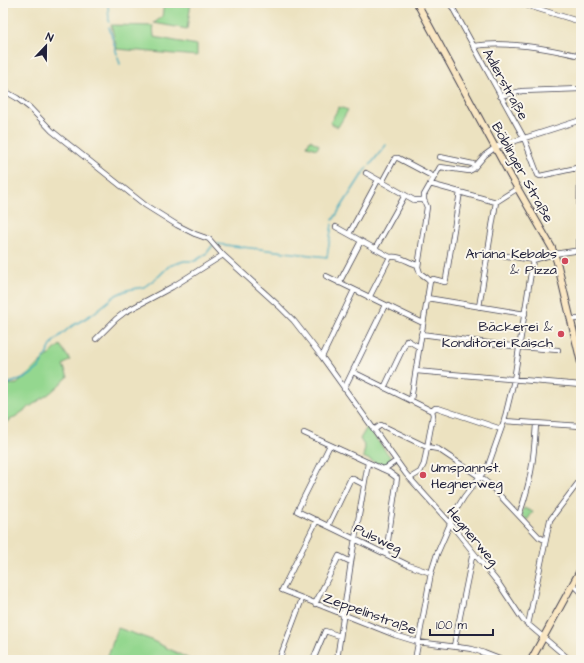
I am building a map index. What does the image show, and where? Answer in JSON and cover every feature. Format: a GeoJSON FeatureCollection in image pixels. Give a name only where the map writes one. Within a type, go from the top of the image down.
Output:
{"type":"FeatureCollection","features":[{"type":"Feature","properties":{"kind":"main road","name":"Böblinger Straße"},"geometry":{"type":"LineString","coordinates":[[417,3],[554,254],[581,363]]}},
{"type":"Feature","properties":{"kind":"main road"},"geometry":{"type":"LineString","coordinates":[[531,660],[581,569]]}},
{"type":"Feature","properties":{"kind":"street","name":"Adlerstraße"},"geometry":{"type":"LineString","coordinates":[[450,3],[524,138],[537,173],[540,176],[580,167]]}},
{"type":"Feature","properties":{"kind":"street"},"geometry":{"type":"LineString","coordinates":[[519,3],[581,22]]}},
{"type":"Feature","properties":{"kind":"street"},"geometry":{"type":"LineString","coordinates":[[473,46],[486,44],[534,46],[581,56]]}},
{"type":"Feature","properties":{"kind":"street"},"geometry":{"type":"LineString","coordinates":[[500,96],[522,91],[581,89]]}},
{"type":"Feature","properties":{"kind":"street","name":"Hegnerweg"},"geometry":{"type":"LineString","coordinates":[[3,90],[17,98],[52,131],[145,206],[177,225],[195,234],[210,239],[223,255],[294,321],[322,357],[396,461],[499,584],[518,614],[528,625],[570,660]]}},
{"type":"Feature","properties":{"kind":"street"},"geometry":{"type":"LineString","coordinates":[[430,281],[420,273],[418,265],[427,207],[424,200],[424,195],[438,170],[443,167],[464,171],[473,169],[496,147],[581,120]]}},
{"type":"Feature","properties":{"kind":"street"},"geometry":{"type":"LineString","coordinates":[[440,157],[473,164]]}},
{"type":"Feature","properties":{"kind":"street"},"geometry":{"type":"LineString","coordinates":[[348,234],[395,158],[398,158],[434,177]]}},
{"type":"Feature","properties":{"kind":"street"},"geometry":{"type":"LineString","coordinates":[[488,253],[533,260],[554,254],[580,250],[580,167]]}},
{"type":"Feature","properties":{"kind":"street"},"geometry":{"type":"LineString","coordinates":[[366,173],[414,200],[424,200]]}},
{"type":"Feature","properties":{"kind":"street"},"geometry":{"type":"LineString","coordinates":[[430,184],[496,202],[518,188]]}},
{"type":"Feature","properties":{"kind":"street"},"geometry":{"type":"LineString","coordinates":[[430,281],[433,279],[445,282],[460,192]]}},
{"type":"Feature","properties":{"kind":"street"},"geometry":{"type":"LineString","coordinates":[[376,249],[405,195]]}},
{"type":"Feature","properties":{"kind":"street"},"geometry":{"type":"LineString","coordinates":[[480,307],[496,202]]}},
{"type":"Feature","properties":{"kind":"street"},"geometry":{"type":"LineString","coordinates":[[336,227],[390,257],[396,256],[418,265]]}},
{"type":"Feature","properties":{"kind":"street"},"geometry":{"type":"LineString","coordinates":[[339,282],[361,241]]}},
{"type":"Feature","properties":{"kind":"street"},"geometry":{"type":"LineString","coordinates":[[96,339],[125,312],[172,287],[223,255]]}},
{"type":"Feature","properties":{"kind":"street"},"geometry":{"type":"LineString","coordinates":[[369,298],[390,257]]}},
{"type":"Feature","properties":{"kind":"street"},"geometry":{"type":"LineString","coordinates":[[415,660],[431,573],[437,554],[464,497],[488,466],[504,421],[514,380],[533,260]]}},
{"type":"Feature","properties":{"kind":"street"},"geometry":{"type":"LineString","coordinates":[[326,276],[423,323]]}},
{"type":"Feature","properties":{"kind":"street"},"geometry":{"type":"LineString","coordinates":[[411,400],[430,281]]}},
{"type":"Feature","properties":{"kind":"street"},"geometry":{"type":"LineString","coordinates":[[322,357],[354,290]]}},
{"type":"Feature","properties":{"kind":"street"},"geometry":{"type":"LineString","coordinates":[[427,298],[525,314]]}},
{"type":"Feature","properties":{"kind":"street"},"geometry":{"type":"LineString","coordinates":[[344,389],[385,305]]}},
{"type":"Feature","properties":{"kind":"street"},"geometry":{"type":"LineString","coordinates":[[570,319],[581,319]]}},
{"type":"Feature","properties":{"kind":"street"},"geometry":{"type":"LineString","coordinates":[[421,334],[519,347],[558,350]]}},
{"type":"Feature","properties":{"kind":"street"},"geometry":{"type":"LineString","coordinates":[[384,388],[406,340],[419,347]]}},
{"type":"Feature","properties":{"kind":"street"},"geometry":{"type":"LineString","coordinates":[[416,371],[581,385]]}},
{"type":"Feature","properties":{"kind":"street"},"geometry":{"type":"LineString","coordinates":[[353,372],[432,411]]}},
{"type":"Feature","properties":{"kind":"street"},"geometry":{"type":"LineString","coordinates":[[432,411],[435,408],[438,408],[501,429]]}},
{"type":"Feature","properties":{"kind":"street"},"geometry":{"type":"LineString","coordinates":[[410,478],[420,472],[424,464],[433,415],[432,411]]}},
{"type":"Feature","properties":{"kind":"street"},"geometry":{"type":"LineString","coordinates":[[504,421],[581,426]]}},
{"type":"Feature","properties":{"kind":"street"},"geometry":{"type":"LineString","coordinates":[[519,515],[532,473],[536,424]]}},
{"type":"Feature","properties":{"kind":"street"},"geometry":{"type":"LineString","coordinates":[[374,430],[381,426],[427,447],[438,449],[480,477],[539,537],[545,540]]}},
{"type":"Feature","properties":{"kind":"street"},"geometry":{"type":"LineString","coordinates":[[304,433],[396,476],[398,480],[386,554]]}},
{"type":"Feature","properties":{"kind":"street","name":"Pulsweg"},"geometry":{"type":"LineString","coordinates":[[330,445],[297,511],[408,565],[431,573]]}},
{"type":"Feature","properties":{"kind":"street"},"geometry":{"type":"LineString","coordinates":[[382,469],[396,461]]}},
{"type":"Feature","properties":{"kind":"street"},"geometry":{"type":"LineString","coordinates":[[337,660],[354,538],[368,463]]}},
{"type":"Feature","properties":{"kind":"street"},"geometry":{"type":"LineString","coordinates":[[328,526],[351,478],[363,484]]}},
{"type":"Feature","properties":{"kind":"street"},"geometry":{"type":"LineString","coordinates":[[528,625],[550,520],[581,480]]}},
{"type":"Feature","properties":{"kind":"street","name":"Zeppelinstraße"},"geometry":{"type":"LineString","coordinates":[[317,520],[282,590],[392,634],[418,642],[454,646],[479,651],[502,660]]}},
{"type":"Feature","properties":{"kind":"street"},"geometry":{"type":"LineString","coordinates":[[454,646],[473,552]]}},
{"type":"Feature","properties":{"kind":"street"},"geometry":{"type":"LineString","coordinates":[[315,604],[339,556],[351,562]]}},
{"type":"Feature","properties":{"kind":"street"},"geometry":{"type":"LineString","coordinates":[[573,584],[581,592]]}},
{"type":"Feature","properties":{"kind":"street","name":"Zeppelinstraße"},"geometry":{"type":"LineString","coordinates":[[279,660],[302,599]]}},
{"type":"Feature","properties":{"kind":"street"},"geometry":{"type":"LineString","coordinates":[[313,660],[325,631],[340,636]]}},
{"type":"Feature","properties":{"kind":"green space"},"geometry":{"type":"Polygon","coordinates":[[[164,3],[191,3],[187,29],[154,23],[162,17],[164,3]]]}},
{"type":"Feature","properties":{"kind":"green space"},"geometry":{"type":"Polygon","coordinates":[[[111,25],[153,26],[154,37],[197,45],[197,56],[117,49],[111,25]]]}},
{"type":"Feature","properties":{"kind":"green space"},"geometry":{"type":"Polygon","coordinates":[[[339,107],[348,110],[338,127],[330,123],[339,107]]]}},
{"type":"Feature","properties":{"kind":"green space"},"geometry":{"type":"Polygon","coordinates":[[[310,140],[319,145],[317,149],[307,146],[310,140]]]}},
{"type":"Feature","properties":{"kind":"green space"},"geometry":{"type":"Polygon","coordinates":[[[60,345],[70,360],[63,365],[68,377],[50,393],[3,425],[3,385],[17,384],[60,345]]]}},
{"type":"Feature","properties":{"kind":"green space"},"geometry":{"type":"Polygon","coordinates":[[[367,427],[391,458],[390,461],[383,466],[363,457],[365,447],[360,439],[367,427]]]}},
{"type":"Feature","properties":{"kind":"green space"},"geometry":{"type":"Polygon","coordinates":[[[524,508],[533,512],[527,520],[521,514],[524,508]]]}},
{"type":"Feature","properties":{"kind":"green space"},"geometry":{"type":"Polygon","coordinates":[[[118,628],[149,639],[191,660],[112,660],[107,658],[118,628]]]}},
{"type":"Feature","properties":{"kind":"waterway"},"geometry":{"type":"LineString","coordinates":[[108,3],[109,22]]}},
{"type":"Feature","properties":{"kind":"waterway"},"geometry":{"type":"LineString","coordinates":[[109,27],[117,54]]}},
{"type":"Feature","properties":{"kind":"waterway"},"geometry":{"type":"LineString","coordinates":[[118,57],[120,64]]}},
{"type":"Feature","properties":{"kind":"waterway"},"geometry":{"type":"LineString","coordinates":[[370,165],[386,145]]}},
{"type":"Feature","properties":{"kind":"waterway"},"geometry":{"type":"LineString","coordinates":[[333,220],[367,167]]}},
{"type":"Feature","properties":{"kind":"waterway"},"geometry":{"type":"LineString","coordinates":[[217,244],[327,257],[332,224]]}},
{"type":"Feature","properties":{"kind":"waterway"},"geometry":{"type":"LineString","coordinates":[[3,385],[23,379],[39,368],[53,342],[69,328],[94,313],[116,295],[127,290],[144,287],[159,276],[169,266],[184,261],[195,261],[206,254],[213,245]]}},
{"type":"Feature","properties":{"kind":"place","name":"Ariana Kebabs & Pizza"},"geometry":{"type":"Point","coordinates":[565,261]}},
{"type":"Feature","properties":{"kind":"place","name":"Bäckerei & Konditorei Raisch"},"geometry":{"type":"Point","coordinates":[561,334]}},
{"type":"Feature","properties":{"kind":"place","name":"Umspannst. Hegnerweg"},"geometry":{"type":"Point","coordinates":[423,475]}}]}
